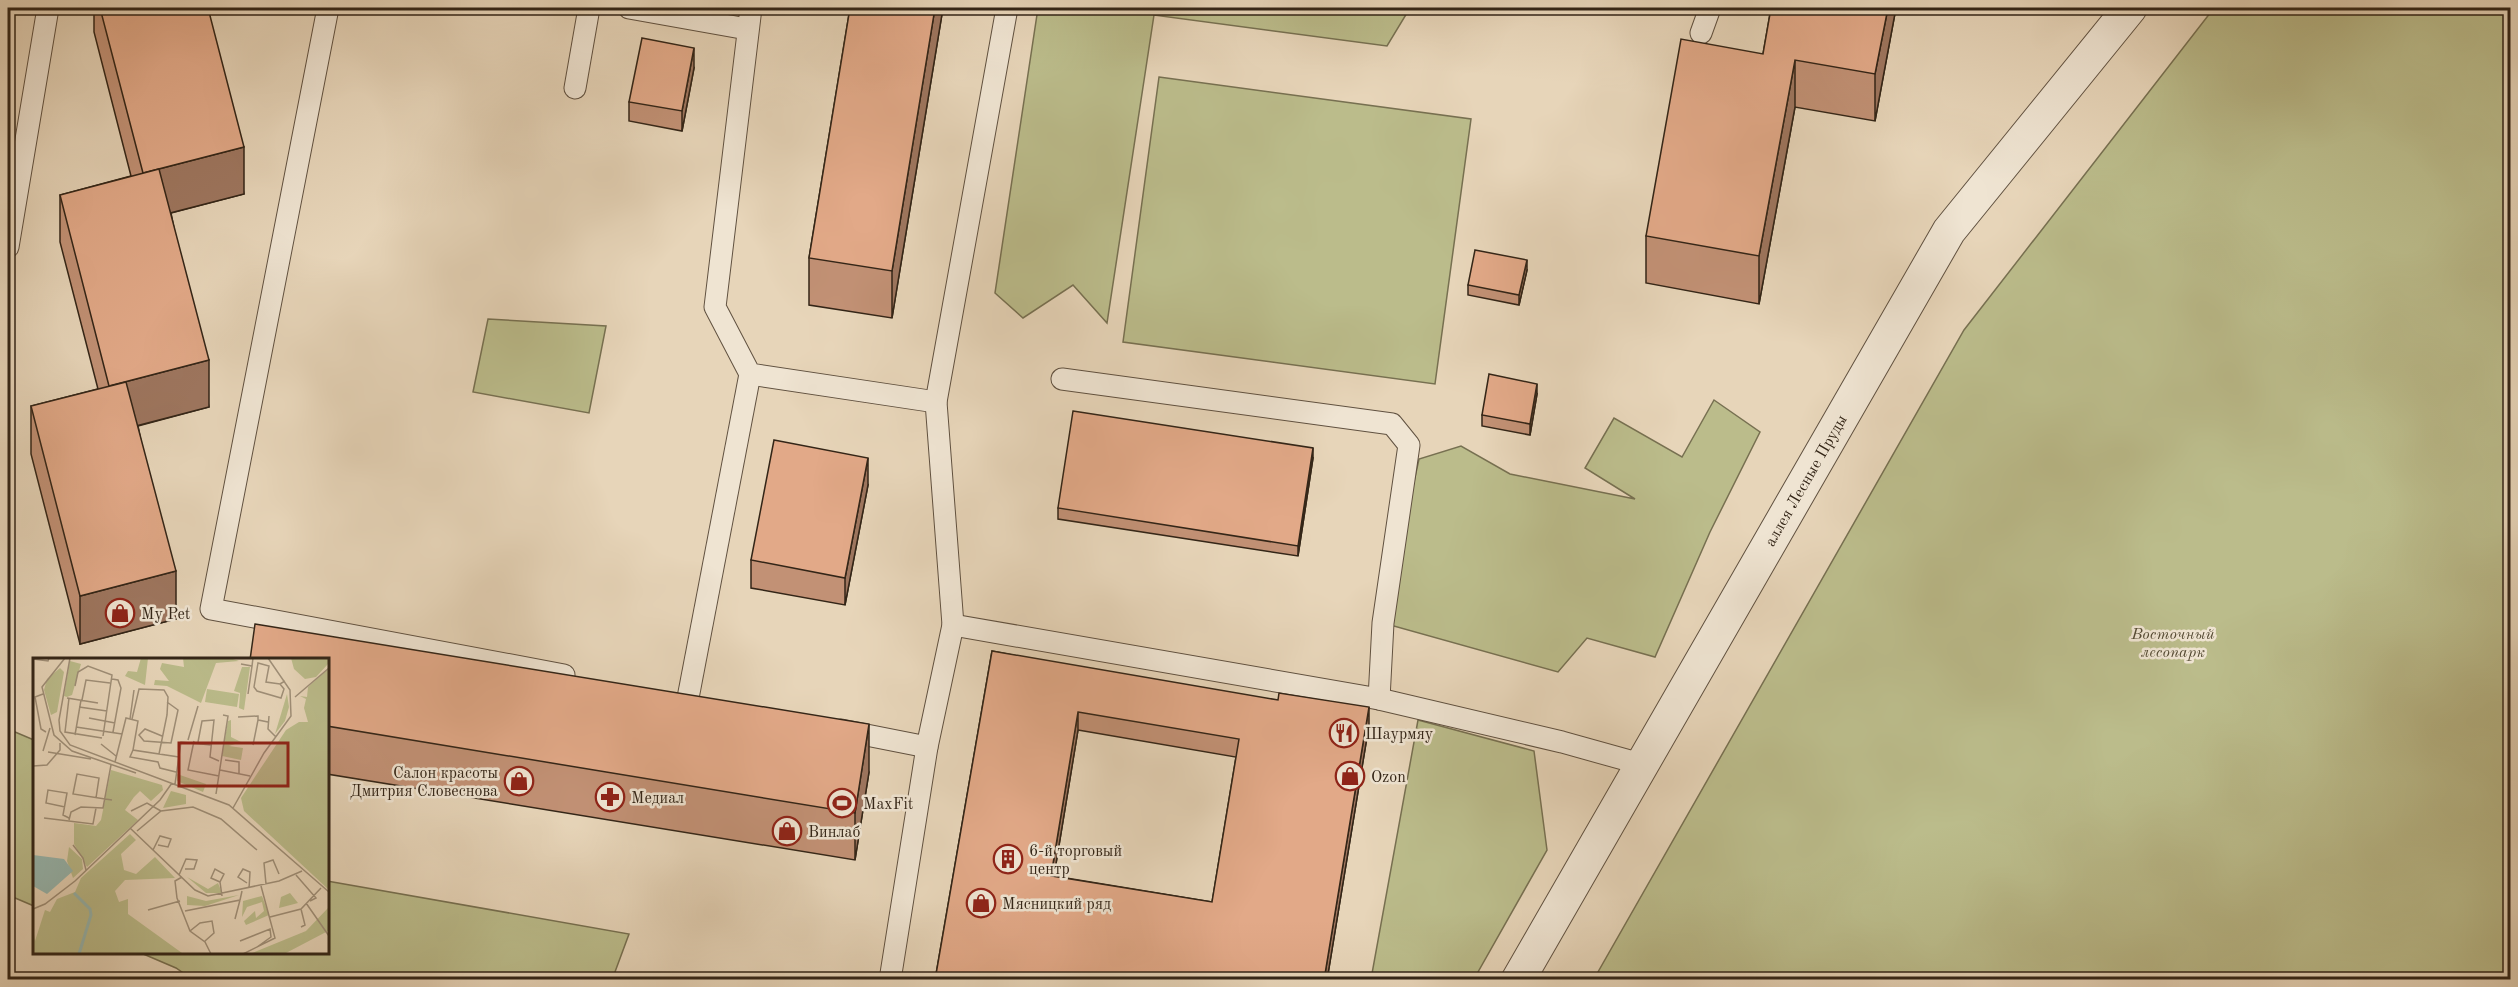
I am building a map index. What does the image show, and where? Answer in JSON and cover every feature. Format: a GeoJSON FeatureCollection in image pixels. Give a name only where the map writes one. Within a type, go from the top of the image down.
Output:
{"type":"FeatureCollection","features":[{"type":"Feature","properties":{"kind":"street","name":"аллея Лесные Пруды"},"geometry":{"type":"LineString","coordinates":[[1518,980],[1949,231],[2130,8]]}},
{"type":"Feature","properties":{"kind":"lane"},"geometry":{"type":"LineString","coordinates":[[8,247],[48,8]]}},
{"type":"Feature","properties":{"kind":"lane"},"geometry":{"type":"LineString","coordinates":[[328,8],[211,609],[582,678]]}},
{"type":"Feature","properties":{"kind":"lane"},"geometry":{"type":"LineString","coordinates":[[575,88],[589,8]]}},
{"type":"Feature","properties":{"kind":"lane"},"geometry":{"type":"LineString","coordinates":[[629,8],[747,29]]}},
{"type":"Feature","properties":{"kind":"lane"},"geometry":{"type":"LineString","coordinates":[[688,698],[750,374],[715,307],[751,8]]}},
{"type":"Feature","properties":{"kind":"lane"},"geometry":{"type":"LineString","coordinates":[[890,980],[927,747],[953,625],[936,402],[1007,8]]}},
{"type":"Feature","properties":{"kind":"lane"},"geometry":{"type":"LineString","coordinates":[[1701,33],[1710,8]]}},
{"type":"Feature","properties":{"kind":"lane"},"geometry":{"type":"LineString","coordinates":[[750,374],[936,402]]}},
{"type":"Feature","properties":{"kind":"lane"},"geometry":{"type":"LineString","coordinates":[[1062,380],[1392,424],[1409,445],[1383,622],[1379,699]]}},
{"type":"Feature","properties":{"kind":"lane"},"geometry":{"type":"LineString","coordinates":[[953,625],[1379,699],[1562,742],[1641,764]]}},
{"type":"Feature","properties":{"kind":"lane"},"geometry":{"type":"LineString","coordinates":[[664,694],[710,703]]}},
{"type":"Feature","properties":{"kind":"lane"},"geometry":{"type":"LineString","coordinates":[[825,726],[927,747]]}},
{"type":"Feature","properties":{"kind":"green space"},"geometry":{"type":"Polygon","coordinates":[[[1038,8],[1410,8],[1387,46],[1154,15],[1107,323],[1073,285],[1023,318],[995,293],[1038,8]]]}},
{"type":"Feature","properties":{"kind":"green space","name":"Восточный лесопарк"},"geometry":{"type":"Polygon","coordinates":[[[2214,8],[2510,8],[2510,979],[1594,979],[1964,330],[2214,8]]]}},
{"type":"Feature","properties":{"kind":"green space"},"geometry":{"type":"Polygon","coordinates":[[[1159,77],[1471,119],[1435,384],[1123,342],[1159,77]]]}},
{"type":"Feature","properties":{"kind":"green space"},"geometry":{"type":"Polygon","coordinates":[[[488,319],[606,326],[589,413],[473,392],[488,319]]]}},
{"type":"Feature","properties":{"kind":"green space"},"geometry":{"type":"Polygon","coordinates":[[[1714,400],[1760,432],[1710,532],[1655,657],[1587,638],[1558,672],[1383,623],[1419,459],[1461,446],[1510,474],[1635,499],[1585,468],[1614,418],[1682,457],[1714,400]]]}},
{"type":"Feature","properties":{"kind":"green space"},"geometry":{"type":"Polygon","coordinates":[[[1418,720],[1534,751],[1547,850],[1474,979],[1371,979],[1418,720]]]}},
{"type":"Feature","properties":{"kind":"green space"},"geometry":{"type":"Polygon","coordinates":[[[8,729],[33,740],[33,906],[8,895],[8,729]]]}},
{"type":"Feature","properties":{"kind":"green space"},"geometry":{"type":"Polygon","coordinates":[[[328,881],[629,934],[612,980],[192,979],[176,968],[143,954],[328,954],[328,881]]]}},
{"type":"Feature","properties":{"kind":"building"},"geometry":{"type":"Polygon","coordinates":[[[100,8],[208,8],[244,147],[143,173],[100,8]]]}},
{"type":"Feature","properties":{"kind":"building"},"geometry":{"type":"Polygon","coordinates":[[[850,8],[935,8],[892,271],[809,258],[850,8]]]}},
{"type":"Feature","properties":{"kind":"building"},"geometry":{"type":"Polygon","coordinates":[[[1771,8],[1888,8],[1875,74],[1795,60],[1759,256],[1646,236],[1681,39],[1763,54],[1771,8]]]}},
{"type":"Feature","properties":{"kind":"building"},"geometry":{"type":"Polygon","coordinates":[[[642,38],[694,48],[682,111],[629,102],[642,38]]]}},
{"type":"Feature","properties":{"kind":"building"},"geometry":{"type":"Polygon","coordinates":[[[159,169],[209,360],[109,386],[60,195],[159,169]]]}},
{"type":"Feature","properties":{"kind":"building"},"geometry":{"type":"Polygon","coordinates":[[[1475,250],[1527,260],[1519,295],[1468,285],[1475,250]]]}},
{"type":"Feature","properties":{"kind":"building"},"geometry":{"type":"Polygon","coordinates":[[[1489,374],[1537,384],[1530,424],[1482,415],[1489,374]]]}},
{"type":"Feature","properties":{"kind":"building"},"geometry":{"type":"Polygon","coordinates":[[[126,382],[176,571],[80,596],[31,406],[126,382]]]}},
{"type":"Feature","properties":{"kind":"building"},"geometry":{"type":"Polygon","coordinates":[[[1073,411],[1313,448],[1298,546],[1058,508],[1073,411]]]}},
{"type":"Feature","properties":{"kind":"building"},"geometry":{"type":"Polygon","coordinates":[[[774,440],[868,458],[845,578],[751,560],[774,440]]]}},
{"type":"Feature","properties":{"kind":"building"},"geometry":{"type":"Polygon","coordinates":[[[255,624],[869,724],[855,813],[328,726],[328,658],[250,658],[255,624]]]}},
{"type":"Feature","properties":{"kind":"building"},"geometry":{"type":"Polygon","coordinates":[[[992,651],[1278,700],[1279,693],[1369,707],[1324,980],[935,980],[992,651]],[[1078,712],[1051,876],[1212,902],[1239,739],[1078,712]]]}},
{"type":"Feature","properties":{"kind":"place","name":"My Pet"},"geometry":{"type":"Point","coordinates":[120,613]}},
{"type":"Feature","properties":{"kind":"place","name":"Шаурмяу"},"geometry":{"type":"Point","coordinates":[1344,733]}},
{"type":"Feature","properties":{"kind":"place","name":"Ozon"},"geometry":{"type":"Point","coordinates":[1350,776]}},
{"type":"Feature","properties":{"kind":"place","name":"Салон красоты Дмитрия Словеснова"},"geometry":{"type":"Point","coordinates":[519,781]}},
{"type":"Feature","properties":{"kind":"place","name":"Медиал"},"geometry":{"type":"Point","coordinates":[610,797]}},
{"type":"Feature","properties":{"kind":"place","name":"MaxFit"},"geometry":{"type":"Point","coordinates":[842,803]}},
{"type":"Feature","properties":{"kind":"place","name":"Винлаб"},"geometry":{"type":"Point","coordinates":[787,831]}},
{"type":"Feature","properties":{"kind":"place","name":"6-й торговый центр"},"geometry":{"type":"Point","coordinates":[1008,859]}},
{"type":"Feature","properties":{"kind":"place","name":"Мясницкий ряд"},"geometry":{"type":"Point","coordinates":[981,903]}}]}
